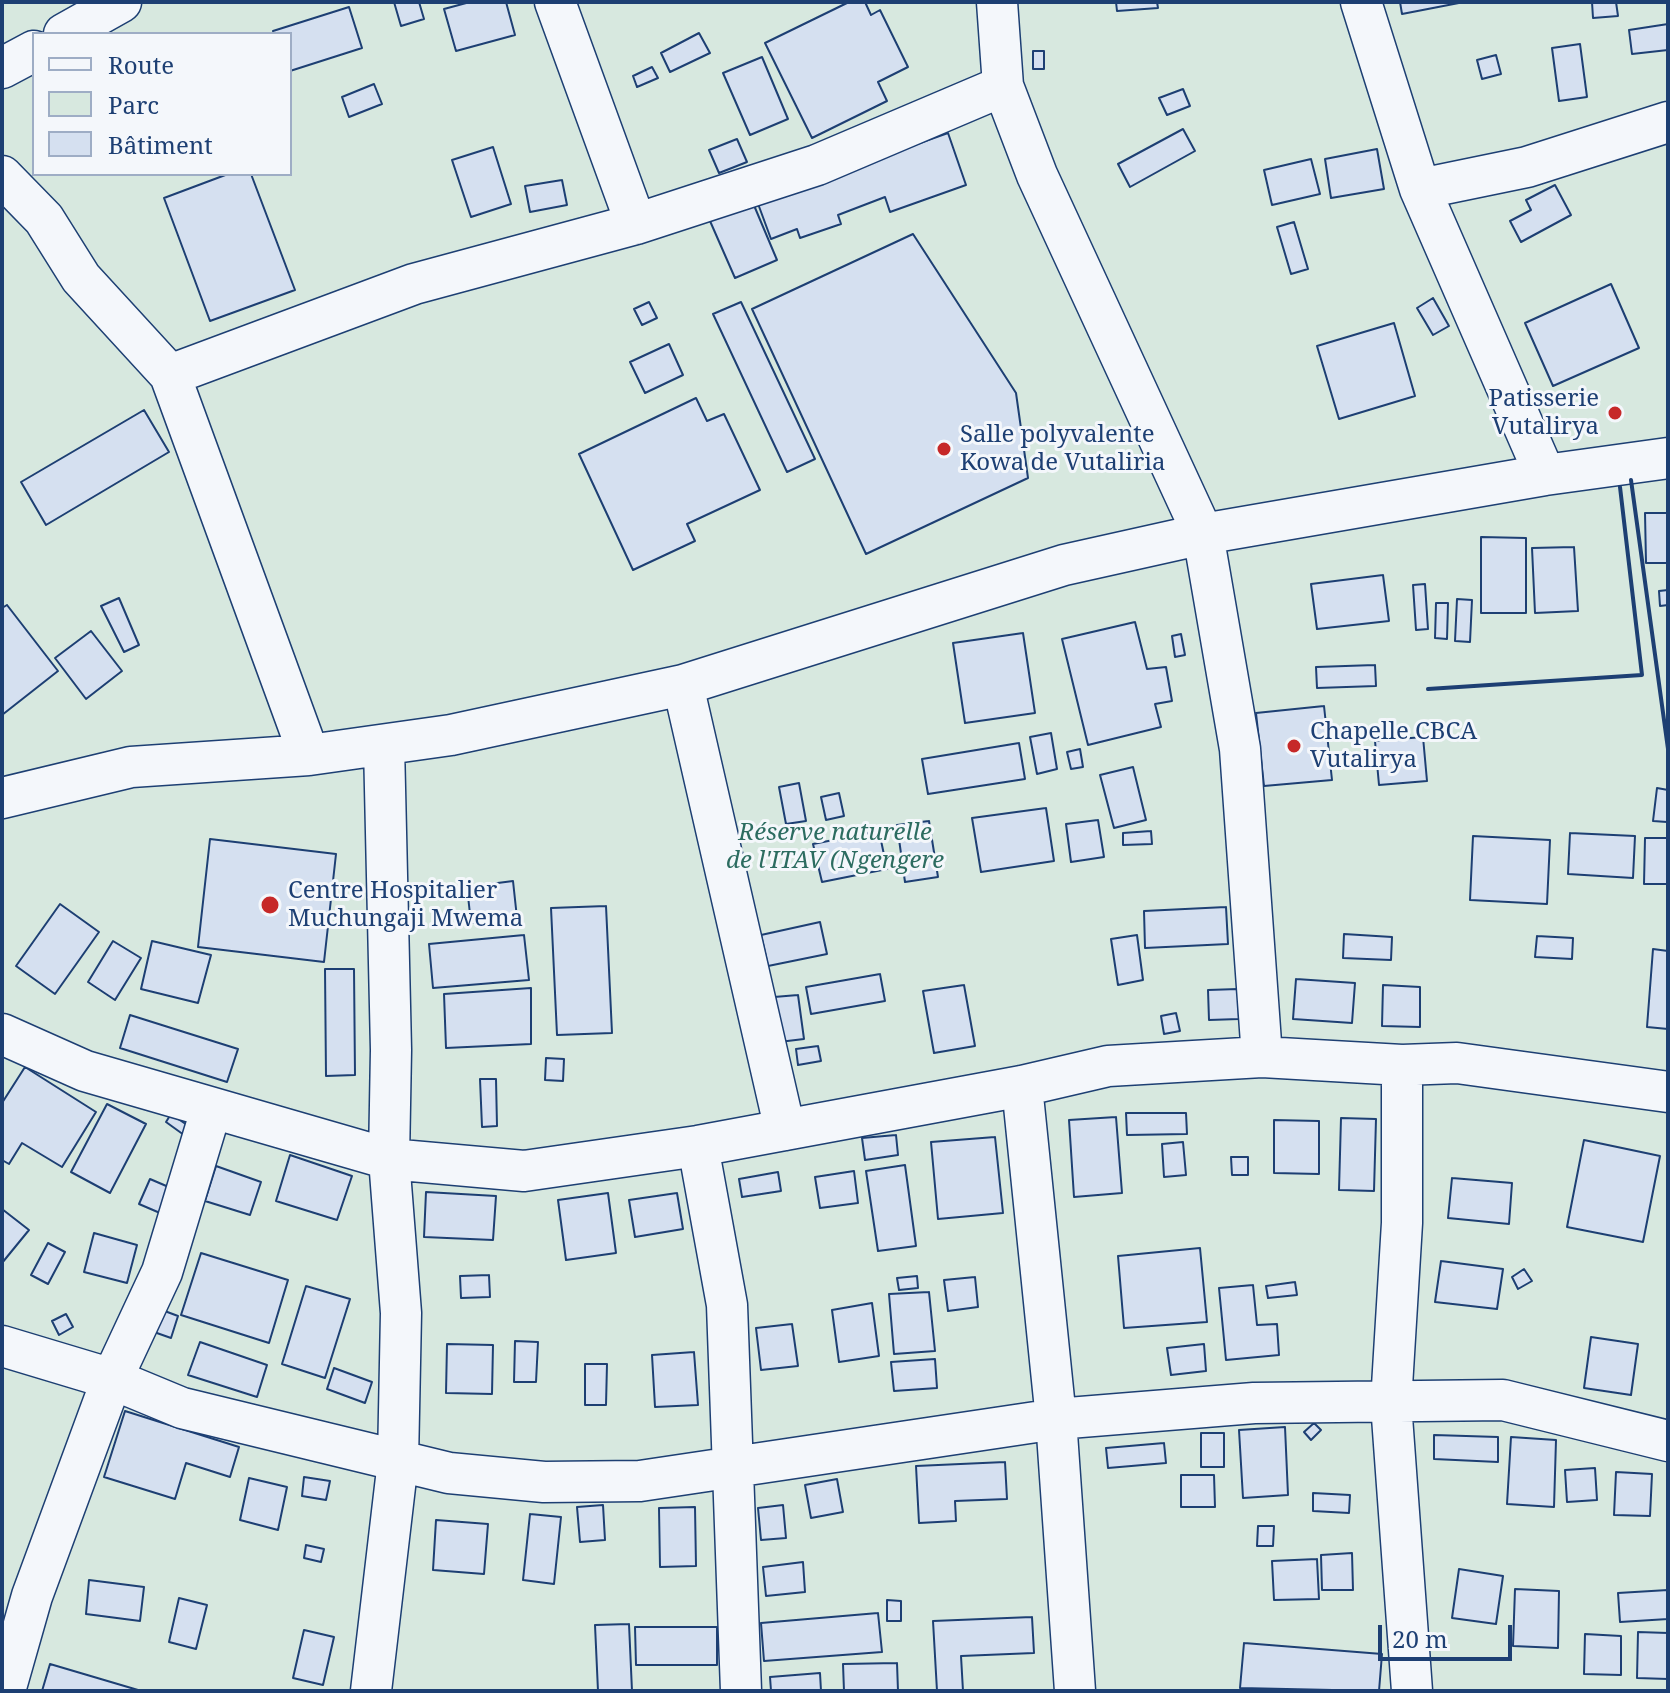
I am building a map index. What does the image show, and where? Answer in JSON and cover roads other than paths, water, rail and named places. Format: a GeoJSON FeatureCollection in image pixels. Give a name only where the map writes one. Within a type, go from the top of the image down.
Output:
{"type":"FeatureCollection","features":[{"type":"Feature","properties":{"kind":"street"},"geometry":{"type":"LineString","coordinates":[[68,32],[121,2]]}},
{"type":"Feature","properties":{"kind":"street"},"geometry":{"type":"LineString","coordinates":[[555,2],[636,224]]}},
{"type":"Feature","properties":{"kind":"street"},"geometry":{"type":"LineString","coordinates":[[997,2],[1003,86],[1037,175],[1203,534],[1240,749],[1262,1057]]}},
{"type":"Feature","properties":{"kind":"street"},"geometry":{"type":"LineString","coordinates":[[1361,2],[1420,189],[1545,475]]}},
{"type":"Feature","properties":{"kind":"street"},"geometry":{"type":"LineString","coordinates":[[2,68],[32,52]]}},
{"type":"Feature","properties":{"kind":"street"},"geometry":{"type":"LineString","coordinates":[[170,375],[414,284],[636,224],[817,165],[1003,86]]}},
{"type":"Feature","properties":{"kind":"street"},"geometry":{"type":"LineString","coordinates":[[1420,189],[1527,167],[1668,122]]}},
{"type":"Feature","properties":{"kind":"street"},"geometry":{"type":"LineString","coordinates":[[2,176],[44,219],[81,278],[170,375],[309,755]]}},
{"type":"Feature","properties":{"kind":"street"},"geometry":{"type":"LineString","coordinates":[[2,798],[131,767],[309,755],[451,735],[683,685],[1064,565],[1203,534],[1545,475],[1668,458]]}},
{"type":"Feature","properties":{"kind":"street"},"geometry":{"type":"LineString","coordinates":[[683,685],[785,1130]]}},
{"type":"Feature","properties":{"kind":"street"},"geometry":{"type":"LineString","coordinates":[[371,1691],[398,1461],[401,1313],[389,1159],[391,1050],[384,745]]}},
{"type":"Feature","properties":{"kind":"street"},"geometry":{"type":"LineString","coordinates":[[7,1048],[211,1110],[240,1113],[389,1159],[524,1171],[698,1146],[1022,1086],[1108,1066],[1262,1057],[1402,1065],[1457,1063],[1668,1092]]}},
{"type":"Feature","properties":{"kind":"street"},"geometry":{"type":"LineString","coordinates":[[1402,1065],[1402,1223],[1391,1403],[1412,1691]]}},
{"type":"Feature","properties":{"kind":"street"},"geometry":{"type":"LineString","coordinates":[[1022,1086],[1056,1419],[1075,1691]]}},
{"type":"Feature","properties":{"kind":"street"},"geometry":{"type":"LineString","coordinates":[[5,1691],[32,1596],[112,1379],[162,1272],[211,1110]]}},
{"type":"Feature","properties":{"kind":"street"},"geometry":{"type":"LineString","coordinates":[[698,1146],[727,1305],[741,1691]]}},
{"type":"Feature","properties":{"kind":"street"},"geometry":{"type":"LineString","coordinates":[[2,1346],[112,1379],[182,1408],[449,1473],[544,1482],[640,1481],[1056,1419],[1254,1403],[1503,1400],[1668,1441]]}},
{"type":"Feature","properties":{"kind":"place","name":"Patisserie Vutalirya"},"geometry":{"type":"Point","coordinates":[1615,413]}},
{"type":"Feature","properties":{"kind":"place","name":"Salle polyvalente Kowa de Vutaliria"},"geometry":{"type":"Point","coordinates":[944,449]}},
{"type":"Feature","properties":{"kind":"place","name":"Chapelle CBCA Vutalirya"},"geometry":{"type":"Point","coordinates":[1294,746]}},
{"type":"Feature","properties":{"kind":"place","name":"Centre Hospitalier Muchungaji Mwema"},"geometry":{"type":"Point","coordinates":[270,905]}},
{"type":"Feature","properties":{"kind":"park label","name":"Réserve naturelle de l'ITAV (Ngengere"},"geometry":{"type":"Point","coordinates":[835,847]}}]}
